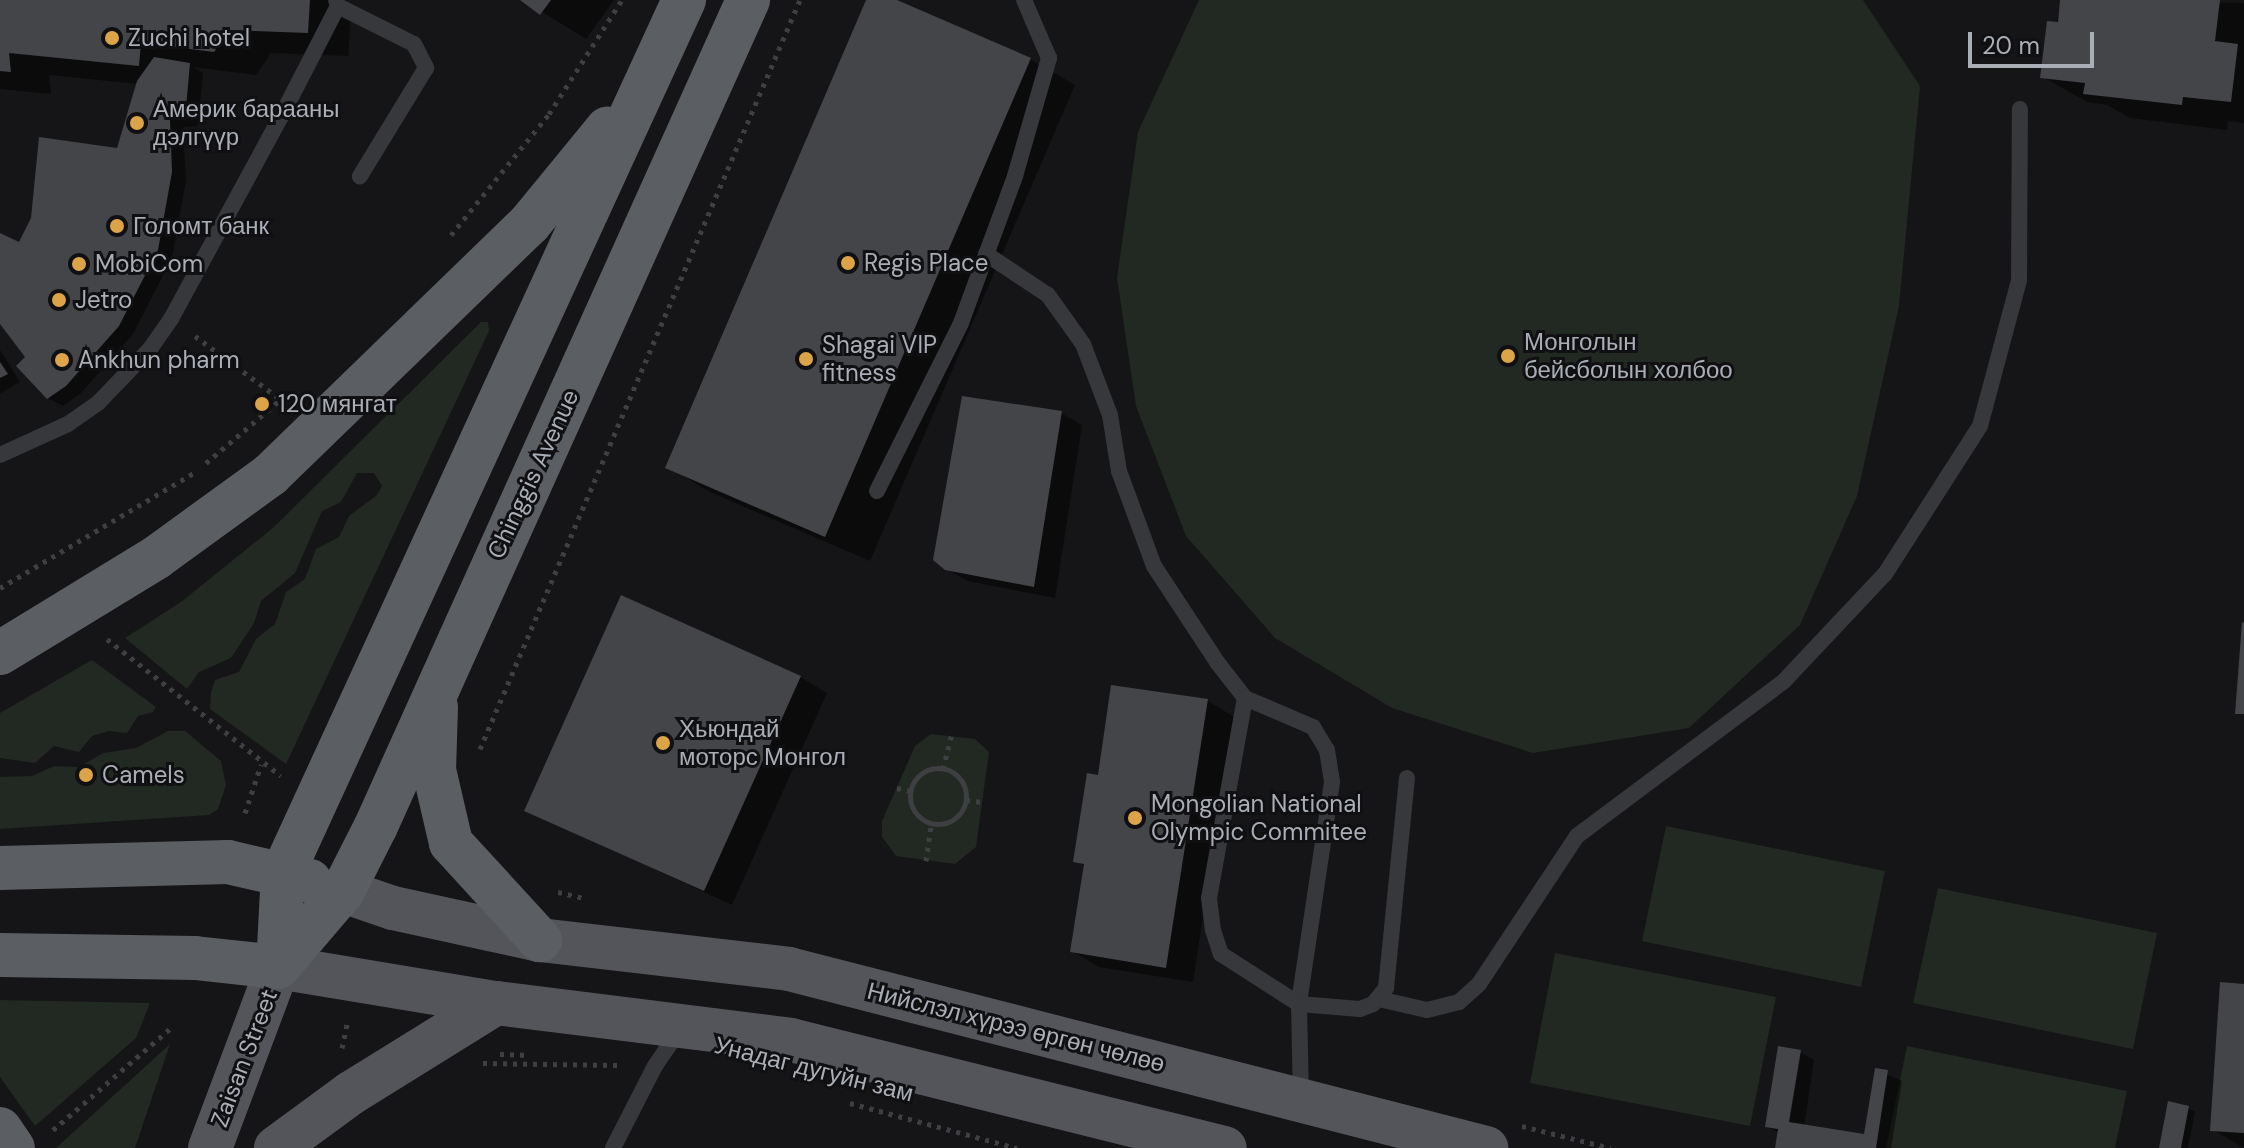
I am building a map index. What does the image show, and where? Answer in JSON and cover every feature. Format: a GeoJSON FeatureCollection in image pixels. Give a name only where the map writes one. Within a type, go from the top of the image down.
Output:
{"type":"FeatureCollection","features":[{"type":"Feature","properties":{"kind":"highway"},"geometry":{"type":"LineString","coordinates":[[0,955],[195,958],[278,967],[283,873],[684,0]]}},
{"type":"Feature","properties":{"kind":"highway","name":"Chinggis Avenue"},"geometry":{"type":"LineString","coordinates":[[278,967],[343,891],[748,0]]}},
{"type":"Feature","properties":{"kind":"highway"},"geometry":{"type":"LineString","coordinates":[[0,653],[157,557],[270,475],[530,223],[646,81]]}},
{"type":"Feature","properties":{"kind":"highway"},"geometry":{"type":"LineString","coordinates":[[437,686],[434,770],[451,843],[540,940]]}},
{"type":"Feature","properties":{"kind":"highway"},"geometry":{"type":"LineString","coordinates":[[0,868],[228,862],[283,873],[343,891]]}},
{"type":"Feature","properties":{"kind":"highway"},"geometry":{"type":"LineString","coordinates":[[0,1129],[28,1143]]}},
{"type":"Feature","properties":{"kind":"main road","name":"Нийслэл хүрээ өргөн чөлөө"},"geometry":{"type":"LineString","coordinates":[[343,891],[393,908],[540,940],[789,969],[1486,1148]]}},
{"type":"Feature","properties":{"kind":"main road"},"geometry":{"type":"LineString","coordinates":[[278,967],[496,1003],[672,1042],[791,1040],[1225,1148]]}},
{"type":"Feature","properties":{"kind":"main road","name":"Zaisan Street"},"geometry":{"type":"LineString","coordinates":[[210,1148],[278,967]]}},
{"type":"Feature","properties":{"kind":"main road"},"geometry":{"type":"LineString","coordinates":[[276,1148],[351,1093],[496,1003]]}},
{"type":"Feature","properties":{"kind":"lane"},"geometry":{"type":"LineString","coordinates":[[877,491],[961,323],[1015,176],[1049,58],[1024,0]]}},
{"type":"Feature","properties":{"kind":"lane"},"geometry":{"type":"LineString","coordinates":[[0,455],[68,424],[98,403],[125,379],[171,319],[337,3],[414,44],[426,68],[360,176]]}},
{"type":"Feature","properties":{"kind":"lane"},"geometry":{"type":"LineString","coordinates":[[1245,698],[1209,898],[1213,930],[1221,954],[1299,1004],[1360,1009],[1379,999],[1427,1010],[1459,1002],[1479,984],[1577,836],[1784,681],[1885,574],[1980,426],[2019,280],[2020,109]]}},
{"type":"Feature","properties":{"kind":"lane"},"geometry":{"type":"LineString","coordinates":[[986,254],[1048,295],[1083,344],[1110,415],[1119,471],[1154,566],[1245,698],[1313,727],[1327,750],[1332,782],[1299,1004],[1301,1101]]}},
{"type":"Feature","properties":{"kind":"lane"},"geometry":{"type":"LineString","coordinates":[[1379,999],[1389,972],[1407,778]]}},
{"type":"Feature","properties":{"kind":"lane"},"geometry":{"type":"LineString","coordinates":[[613,1148],[672,1042]]}},
{"type":"Feature","properties":{"kind":"path"},"geometry":{"type":"LineString","coordinates":[[440,248],[549,114],[622,0]]}},
{"type":"Feature","properties":{"kind":"path"},"geometry":{"type":"LineString","coordinates":[[478,753],[800,0]]}},
{"type":"Feature","properties":{"kind":"path"},"geometry":{"type":"LineString","coordinates":[[171,319],[281,399]]}},
{"type":"Feature","properties":{"kind":"path"},"geometry":{"type":"LineString","coordinates":[[0,588],[201,468],[293,389]]}},
{"type":"Feature","properties":{"kind":"path"},"geometry":{"type":"LineString","coordinates":[[107,638],[261,765],[293,782]]}},
{"type":"Feature","properties":{"kind":"path"},"geometry":{"type":"LineString","coordinates":[[943,769],[951,736]]}},
{"type":"Feature","properties":{"kind":"path"},"geometry":{"type":"LineString","coordinates":[[245,813],[261,765]]}},
{"type":"Feature","properties":{"kind":"path"},"geometry":{"type":"LineString","coordinates":[[943,769],[958,777],[966,800],[949,822],[931,824],[912,808],[910,791],[926,771],[943,769]]}},
{"type":"Feature","properties":{"kind":"path"},"geometry":{"type":"LineString","coordinates":[[897,788],[910,791]]}},
{"type":"Feature","properties":{"kind":"path"},"geometry":{"type":"LineString","coordinates":[[966,800],[982,802]]}},
{"type":"Feature","properties":{"kind":"path"},"geometry":{"type":"LineString","coordinates":[[926,861],[931,824]]}},
{"type":"Feature","properties":{"kind":"path"},"geometry":{"type":"LineString","coordinates":[[340,1042],[349,1019]]}},
{"type":"Feature","properties":{"kind":"path"},"geometry":{"type":"LineString","coordinates":[[28,1143],[173,1026]]}},
{"type":"Feature","properties":{"kind":"path"},"geometry":{"type":"LineString","coordinates":[[487,1054],[672,1042]]}},
{"type":"Feature","properties":{"kind":"path","name":"Унадаг дугуйн зам"},"geometry":{"type":"LineString","coordinates":[[853,1095],[1030,1141]]}},
{"type":"Feature","properties":{"kind":"path"},"geometry":{"type":"LineString","coordinates":[[981,1140],[1017,1148]]}},
{"type":"Feature","properties":{"kind":"shaded area","name":"Монголын бейсболын холбоо"},"geometry":{"type":"Polygon","coordinates":[[[1199,0],[1863,0],[1920,86],[1899,306],[1857,496],[1800,625],[1689,728],[1533,753],[1392,708],[1275,638],[1186,536],[1136,406],[1117,278],[1138,132],[1199,0]]]}},
{"type":"Feature","properties":{"kind":"shaded area"},"geometry":{"type":"Polygon","coordinates":[[[481,322],[488,322],[489,331],[286,764],[210,709],[211,692],[215,680],[239,672],[256,639],[275,624],[286,592],[305,579],[316,549],[339,537],[349,516],[377,495],[382,486],[374,473],[357,473],[341,502],[322,511],[295,573],[261,601],[254,623],[231,658],[199,672],[187,689],[125,638],[181,602],[274,527],[481,322]]]}},
{"type":"Feature","properties":{"kind":"shaded area"},"geometry":{"type":"Polygon","coordinates":[[[92,660],[156,707],[153,712],[138,716],[127,733],[109,731],[92,736],[79,752],[54,746],[35,763],[0,758],[0,713],[92,660]]]}},
{"type":"Feature","properties":{"kind":"shaded area"},"geometry":{"type":"Polygon","coordinates":[[[168,731],[185,731],[221,761],[226,785],[218,809],[209,815],[0,829],[0,777],[32,776],[54,766],[79,767],[103,753],[136,748],[168,731]]]}},
{"type":"Feature","properties":{"kind":"shaded area"},"geometry":{"type":"Polygon","coordinates":[[[931,734],[975,739],[989,752],[976,847],[955,864],[896,856],[882,837],[882,821],[915,746],[931,734]]]}},
{"type":"Feature","properties":{"kind":"shaded area"},"geometry":{"type":"Polygon","coordinates":[[[1666,826],[1885,871],[1861,987],[1642,941],[1666,826]]]}},
{"type":"Feature","properties":{"kind":"shaded area"},"geometry":{"type":"Polygon","coordinates":[[[1938,888],[2157,933],[2133,1049],[1913,1003],[1938,888]]]}},
{"type":"Feature","properties":{"kind":"shaded area"},"geometry":{"type":"Polygon","coordinates":[[[1555,953],[1776,997],[1750,1126],[1530,1083],[1555,953]]]}},
{"type":"Feature","properties":{"kind":"shaded area"},"geometry":{"type":"Polygon","coordinates":[[[0,1000],[150,1003],[136,1038],[35,1126],[0,1077],[0,1000]]]}},
{"type":"Feature","properties":{"kind":"shaded area"},"geometry":{"type":"Polygon","coordinates":[[[170,1044],[135,1148],[56,1148],[170,1044]]]}},
{"type":"Feature","properties":{"kind":"shaded area"},"geometry":{"type":"Polygon","coordinates":[[[1907,1046],[2127,1091],[2115,1148],[1886,1148],[1907,1046]]]}},
{"type":"Feature","properties":{"kind":"building","name":"Zuchi hotel"},"geometry":{"type":"Polygon","coordinates":[[[0,0],[310,0],[308,33],[230,30],[214,52],[141,43],[139,66],[9,53],[11,72],[0,71],[0,0]]]}},
{"type":"Feature","properties":{"kind":"building"},"geometry":{"type":"Polygon","coordinates":[[[520,0],[551,0],[540,15],[520,0]]]}},
{"type":"Feature","properties":{"kind":"building","name":"Regis Place"},"geometry":{"type":"Polygon","coordinates":[[[866,0],[897,0],[1031,58],[825,537],[665,468],[866,0]]]}},
{"type":"Feature","properties":{"kind":"building"},"geometry":{"type":"Polygon","coordinates":[[[2060,0],[2220,0],[2215,41],[2238,44],[2231,102],[2183,97],[2182,105],[2083,94],[2085,83],[2040,78],[2047,21],[2058,22],[2060,0]]]}},
{"type":"Feature","properties":{"kind":"building"},"geometry":{"type":"Polygon","coordinates":[[[154,57],[190,63],[185,119],[170,120],[172,172],[158,250],[119,326],[66,386],[47,399],[16,366],[25,357],[0,324],[0,233],[19,242],[31,218],[39,137],[117,148],[137,81],[154,57]]]}},
{"type":"Feature","properties":{"kind":"building"},"geometry":{"type":"Polygon","coordinates":[[[0,362],[8,374],[0,378],[0,362]]]}},
{"type":"Feature","properties":{"kind":"building"},"geometry":{"type":"Polygon","coordinates":[[[962,396],[1062,411],[1034,587],[945,570],[933,560],[962,396]]]}},
{"type":"Feature","properties":{"kind":"building","name":"Хьюндай моторс Монгол"},"geometry":{"type":"Polygon","coordinates":[[[621,595],[801,676],[704,891],[524,811],[621,595]]]}},
{"type":"Feature","properties":{"kind":"building"},"geometry":{"type":"Polygon","coordinates":[[[2242,622],[2244,714],[2235,714],[2242,622]]]}},
{"type":"Feature","properties":{"kind":"building","name":"Mongolian National Olympic Commitee"},"geometry":{"type":"Polygon","coordinates":[[[1111,685],[1208,699],[1166,968],[1070,952],[1084,864],[1073,862],[1087,773],[1098,775],[1111,685]]]}},
{"type":"Feature","properties":{"kind":"building"},"geometry":{"type":"Polygon","coordinates":[[[2220,982],[2244,984],[2244,1133],[2210,1131],[2220,982]]]}},
{"type":"Feature","properties":{"kind":"building"},"geometry":{"type":"Polygon","coordinates":[[[1778,1046],[1801,1050],[1789,1122],[1864,1134],[1875,1068],[1888,1070],[1876,1148],[1775,1148],[1778,1129],[1765,1127],[1778,1046]]]}},
{"type":"Feature","properties":{"kind":"building"},"geometry":{"type":"Polygon","coordinates":[[[2168,1101],[2189,1106],[2181,1148],[2159,1148],[2168,1101]]]}},
{"type":"Feature","properties":{"kind":"place","name":"Zuchi hotel"},"geometry":{"type":"Point","coordinates":[112,38]}},
{"type":"Feature","properties":{"kind":"place","name":"Америк барааны дэлгүүр"},"geometry":{"type":"Point","coordinates":[137,123]}},
{"type":"Feature","properties":{"kind":"place","name":"Голомт банк"},"geometry":{"type":"Point","coordinates":[117,226]}},
{"type":"Feature","properties":{"kind":"place","name":"Regis Place"},"geometry":{"type":"Point","coordinates":[848,263]}},
{"type":"Feature","properties":{"kind":"place","name":"MobiCom"},"geometry":{"type":"Point","coordinates":[79,264]}},
{"type":"Feature","properties":{"kind":"place","name":"Jetro"},"geometry":{"type":"Point","coordinates":[59,300]}},
{"type":"Feature","properties":{"kind":"place","name":"Монголын бейсболын холбоо"},"geometry":{"type":"Point","coordinates":[1508,356]}},
{"type":"Feature","properties":{"kind":"place","name":"Shagai VIP fitness"},"geometry":{"type":"Point","coordinates":[806,359]}},
{"type":"Feature","properties":{"kind":"place","name":"Ankhun pharm"},"geometry":{"type":"Point","coordinates":[62,360]}},
{"type":"Feature","properties":{"kind":"place","name":"120 мянгат"},"geometry":{"type":"Point","coordinates":[262,404]}},
{"type":"Feature","properties":{"kind":"place","name":"Хьюндай моторс Монгол"},"geometry":{"type":"Point","coordinates":[663,743]}},
{"type":"Feature","properties":{"kind":"place","name":"Camels"},"geometry":{"type":"Point","coordinates":[86,775]}},
{"type":"Feature","properties":{"kind":"place","name":"Mongolian National Olympic Commitee"},"geometry":{"type":"Point","coordinates":[1135,818]}}]}
